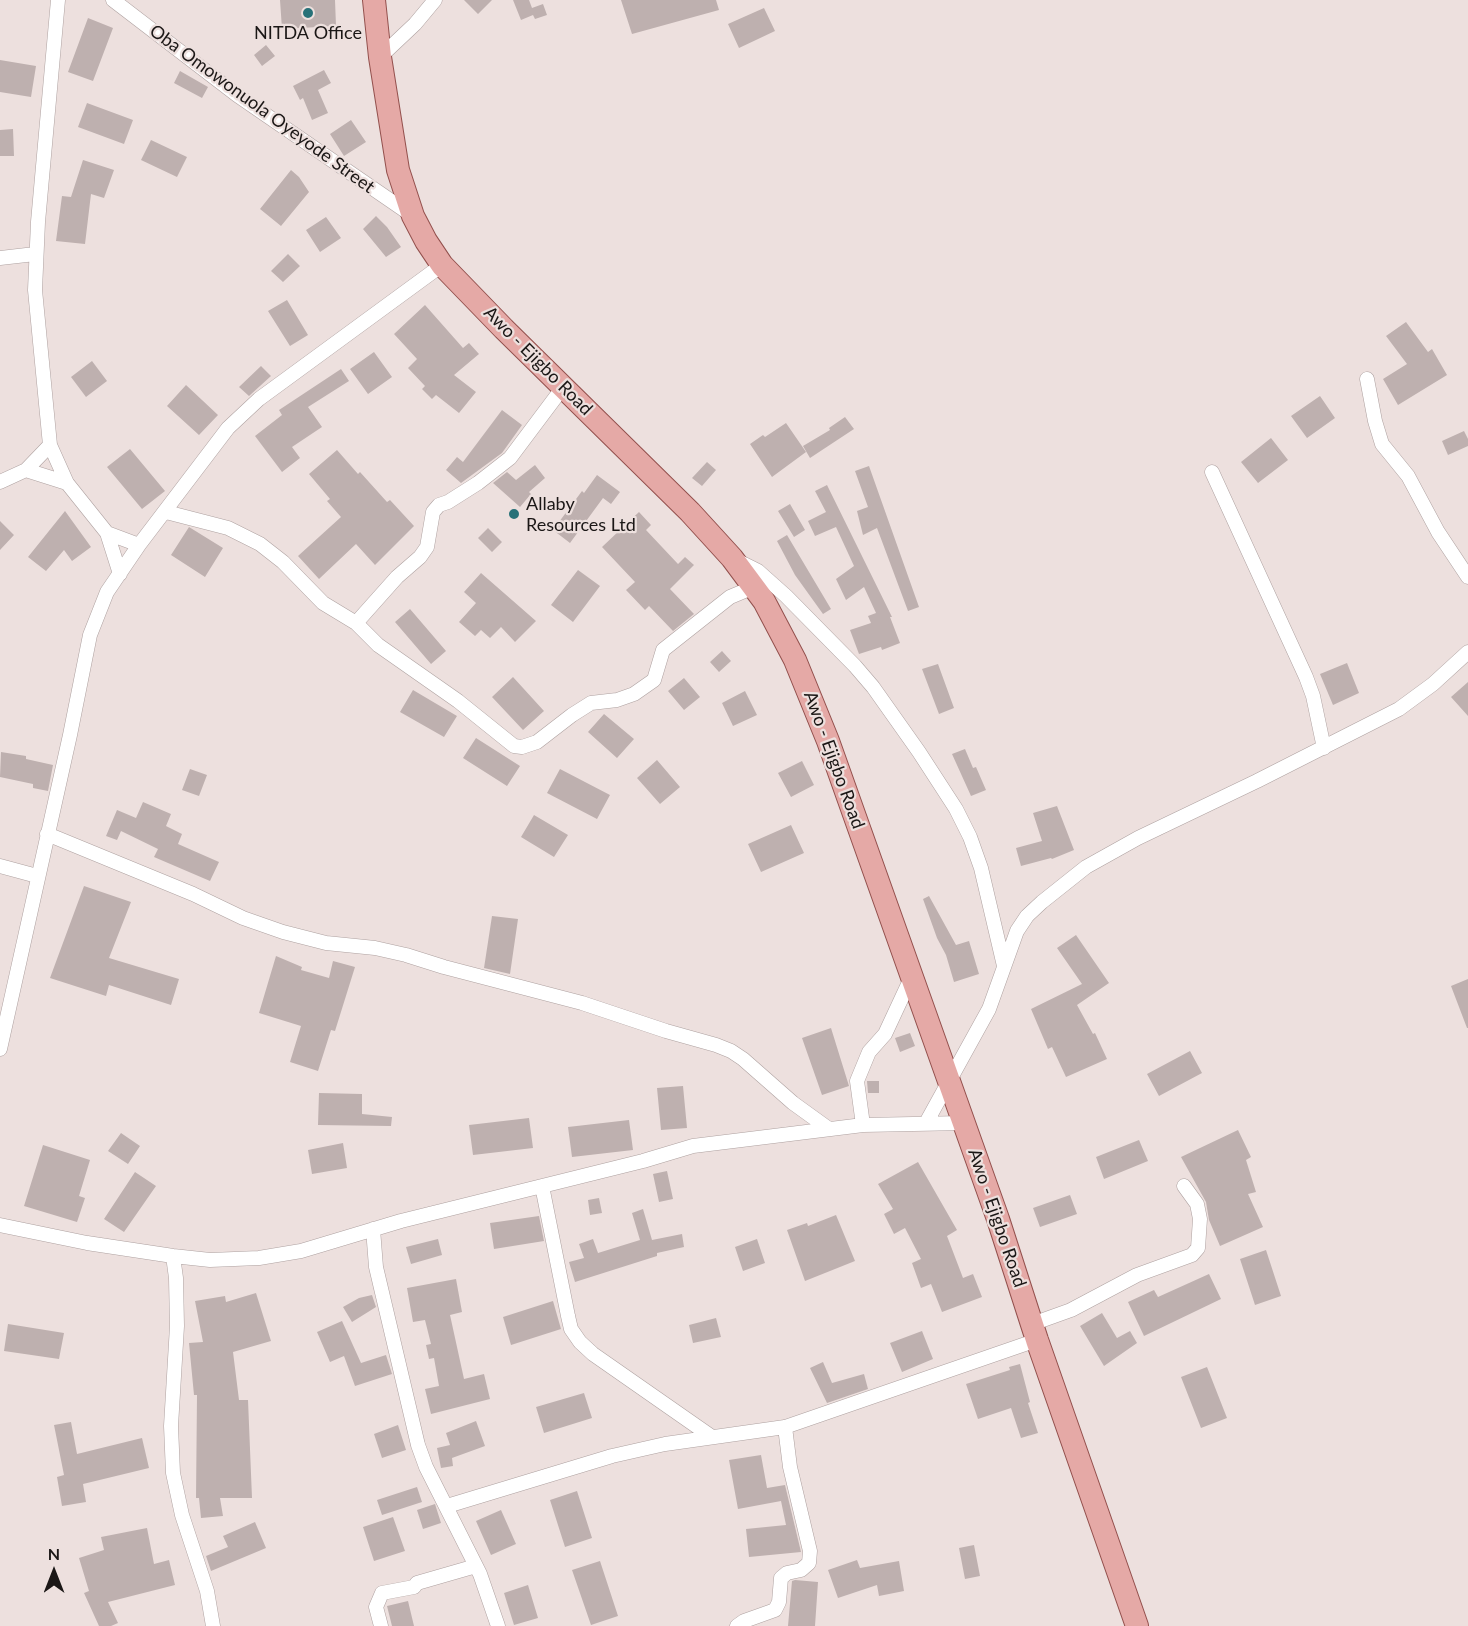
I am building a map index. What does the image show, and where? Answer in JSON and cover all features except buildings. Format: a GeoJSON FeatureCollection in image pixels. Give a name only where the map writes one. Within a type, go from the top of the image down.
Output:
{"type":"FeatureCollection","features":[{"type":"Feature","properties":{"kind":"main road","name":"Awo - Ejigbo Road"},"geometry":{"type":"LineString","coordinates":[[374,0],[380,57],[398,170],[413,216],[426,242],[442,265],[690,512],[732,558],[764,601],[795,660],[828,741],[964,1122],[1137,1626]]}},
{"type":"Feature","properties":{"kind":"street"},"geometry":{"type":"LineString","coordinates":[[58,0],[35,254],[34,290],[50,445],[67,483],[107,533],[120,574]]}},
{"type":"Feature","properties":{"kind":"street","name":"Oba Omowonuola Oyeyode Street"},"geometry":{"type":"LineString","coordinates":[[113,0],[237,95],[413,216]]}},
{"type":"Feature","properties":{"kind":"street"},"geometry":{"type":"LineString","coordinates":[[380,57],[415,24],[435,0]]}},
{"type":"Feature","properties":{"kind":"street"},"geometry":{"type":"LineString","coordinates":[[0,258],[35,254]]}},
{"type":"Feature","properties":{"kind":"street"},"geometry":{"type":"LineString","coordinates":[[0,1049],[4,1007],[70,735],[90,635],[107,592],[228,428],[259,399],[442,265]]}},
{"type":"Feature","properties":{"kind":"street"},"geometry":{"type":"LineString","coordinates":[[1367,378],[1382,444],[1408,476],[1438,532],[1468,577]]}},
{"type":"Feature","properties":{"kind":"street"},"geometry":{"type":"LineString","coordinates":[[356,623],[397,577],[420,557],[430,538],[433,512],[439,505],[448,502],[478,483],[510,458],[564,386]]}},
{"type":"Feature","properties":{"kind":"street"},"geometry":{"type":"LineString","coordinates":[[0,482],[26,470],[50,445]]}},
{"type":"Feature","properties":{"kind":"street"},"geometry":{"type":"LineString","coordinates":[[26,470],[67,483]]}},
{"type":"Feature","properties":{"kind":"street"},"geometry":{"type":"LineString","coordinates":[[1212,471],[1306,677],[1313,696],[1324,748]]}},
{"type":"Feature","properties":{"kind":"street"},"geometry":{"type":"LineString","coordinates":[[166,512],[228,528],[260,544],[283,562],[323,603],[356,623],[378,645],[458,701],[514,746],[522,747],[537,742],[591,703],[617,700],[634,694],[654,680],[663,650],[730,597],[754,587]]}},
{"type":"Feature","properties":{"kind":"street"},"geometry":{"type":"LineString","coordinates":[[107,533],[140,545]]}},
{"type":"Feature","properties":{"kind":"street"},"geometry":{"type":"LineString","coordinates":[[732,558],[758,571],[855,666],[873,687],[919,752],[956,809],[970,837],[981,868],[1005,967]]}},
{"type":"Feature","properties":{"kind":"street"},"geometry":{"type":"LineString","coordinates":[[926,1123],[989,1009],[1017,931],[1027,916],[1086,867],[1138,838],[1399,709],[1433,684],[1468,652]]}},
{"type":"Feature","properties":{"kind":"street"},"geometry":{"type":"LineString","coordinates":[[47,834],[193,894],[243,918],[283,932],[326,943],[375,948],[406,955],[582,1003],[716,1045],[743,1059],[793,1103],[829,1129]]}},
{"type":"Feature","properties":{"kind":"street"},"geometry":{"type":"LineString","coordinates":[[0,866],[37,876]]}},
{"type":"Feature","properties":{"kind":"street"},"geometry":{"type":"LineString","coordinates":[[862,1125],[857,1081],[869,1052],[885,1034],[912,976]]}},
{"type":"Feature","properties":{"kind":"street"},"geometry":{"type":"LineString","coordinates":[[0,1226],[87,1243],[173,1256],[210,1260],[259,1258],[301,1251],[373,1229],[643,1161],[693,1146],[862,1125],[964,1122]]}},
{"type":"Feature","properties":{"kind":"street"},"geometry":{"type":"LineString","coordinates":[[542,1186],[571,1329],[579,1342],[712,1437]]}},
{"type":"Feature","properties":{"kind":"street"},"geometry":{"type":"LineString","coordinates":[[447,1506],[612,1456],[665,1444],[785,1427],[1035,1332],[1137,1275],[1192,1254],[1198,1248],[1200,1219],[1197,1204],[1184,1186]]}},
{"type":"Feature","properties":{"kind":"street"},"geometry":{"type":"LineString","coordinates":[[373,1229],[376,1267],[418,1445],[426,1467],[476,1566],[498,1626]]}},
{"type":"Feature","properties":{"kind":"street"},"geometry":{"type":"LineString","coordinates":[[173,1256],[177,1326],[171,1426],[173,1473],[182,1515],[207,1591],[213,1626]]}},
{"type":"Feature","properties":{"kind":"street"},"geometry":{"type":"LineString","coordinates":[[737,1626],[744,1621],[775,1610],[779,1602],[781,1578],[787,1573],[801,1570],[809,1563],[810,1551],[790,1467],[785,1427]]}},
{"type":"Feature","properties":{"kind":"street"},"geometry":{"type":"LineString","coordinates":[[381,1626],[376,1607],[382,1593],[414,1587],[417,1583],[476,1566]]}},
{"type":"Feature","properties":{"kind":"place","name":"NITDA Office"},"geometry":{"type":"Point","coordinates":[308,13]}},
{"type":"Feature","properties":{"kind":"place","name":"Allaby Resources Ltd"},"geometry":{"type":"Point","coordinates":[514,514]}}]}
